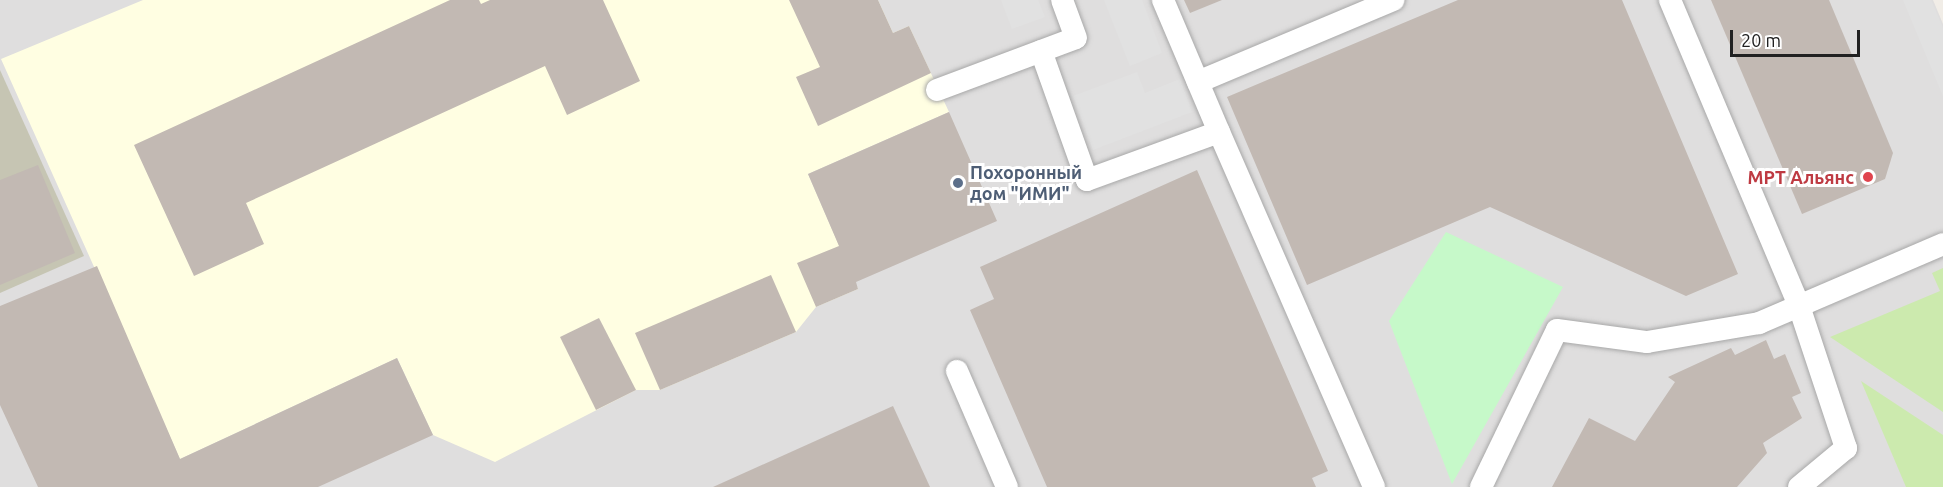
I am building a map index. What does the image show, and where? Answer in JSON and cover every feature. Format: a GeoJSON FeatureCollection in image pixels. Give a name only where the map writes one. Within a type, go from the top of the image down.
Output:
{"type":"FeatureCollection","features":[{"type":"Feature","properties":{"kind":"lane"},"geometry":{"type":"LineString","coordinates":[[937,90],[1076,38],[1062,0]]}},
{"type":"Feature","properties":{"kind":"lane"},"geometry":{"type":"LineString","coordinates":[[1163,0],[1374,487]]}},
{"type":"Feature","properties":{"kind":"lane"},"geometry":{"type":"LineString","coordinates":[[1198,82],[1393,0]]}},
{"type":"Feature","properties":{"kind":"lane"},"geometry":{"type":"LineString","coordinates":[[1670,0],[1799,306],[1846,448],[1799,487]]}},
{"type":"Feature","properties":{"kind":"lane"},"geometry":{"type":"LineString","coordinates":[[1041,51],[1087,180],[1219,132]]}},
{"type":"Feature","properties":{"kind":"lane"},"geometry":{"type":"LineString","coordinates":[[1480,487],[1557,330],[1647,342],[1759,322],[1943,244]]}},
{"type":"Feature","properties":{"kind":"lane"},"geometry":{"type":"LineString","coordinates":[[957,370],[1007,487]]}},
{"type":"Feature","properties":{"kind":"shaded area"},"geometry":{"type":"Polygon","coordinates":[[[0,0],[1933,0],[1943,24],[1943,487],[0,487],[0,0]]]}},
{"type":"Feature","properties":{"kind":"shaded area"},"geometry":{"type":"Polygon","coordinates":[[[143,0],[878,0],[893,33],[909,26],[949,112],[808,174],[858,289],[816,307],[796,332],[660,390],[636,390],[495,462],[433,435],[397,358],[180,459],[1,59],[143,0]]]}},
{"type":"Feature","properties":{"kind":"shaded area"},"geometry":{"type":"Polygon","coordinates":[[[1001,0],[1038,0],[1045,17],[1012,29],[1001,0]]]}},
{"type":"Feature","properties":{"kind":"shaded area"},"geometry":{"type":"Polygon","coordinates":[[[1104,0],[1142,0],[1162,53],[1130,66],[1104,0]]]}},
{"type":"Feature","properties":{"kind":"shaded area"},"geometry":{"type":"Polygon","coordinates":[[[1903,0],[1931,0],[1943,28],[1943,96],[1903,0]]]}},
{"type":"Feature","properties":{"kind":"shaded area"},"geometry":{"type":"Polygon","coordinates":[[[0,70],[84,256],[0,293],[0,70]]]}},
{"type":"Feature","properties":{"kind":"shaded area"},"geometry":{"type":"Polygon","coordinates":[[[1137,72],[1145,93],[1180,79],[1192,112],[1093,150],[1073,96],[1137,72]]]}},
{"type":"Feature","properties":{"kind":"green space"},"geometry":{"type":"Polygon","coordinates":[[[1446,232],[1563,287],[1452,484],[1389,321],[1446,232]]]}},
{"type":"Feature","properties":{"kind":"green space"},"geometry":{"type":"Polygon","coordinates":[[[1943,268],[1943,412],[1830,337],[1940,291],[1932,273],[1943,268]]]}},
{"type":"Feature","properties":{"kind":"green space"},"geometry":{"type":"Polygon","coordinates":[[[1861,381],[1943,435],[1943,487],[1906,487],[1861,381]]]}},
{"type":"Feature","properties":{"kind":"building"},"geometry":{"type":"Polygon","coordinates":[[[450,0],[479,0],[481,4],[490,0],[603,0],[640,81],[567,115],[545,66],[246,203],[264,244],[194,276],[134,145],[450,0]]]}},
{"type":"Feature","properties":{"kind":"building"},"geometry":{"type":"Polygon","coordinates":[[[789,0],[878,0],[893,33],[909,26],[931,73],[818,126],[796,77],[820,67],[789,0]]]}},
{"type":"Feature","properties":{"kind":"building"},"geometry":{"type":"Polygon","coordinates":[[[1184,0],[1222,0],[1190,13],[1184,0]]]}},
{"type":"Feature","properties":{"kind":"building"},"geometry":{"type":"Polygon","coordinates":[[[1458,0],[1622,0],[1738,274],[1686,296],[1490,207],[1307,285],[1227,97],[1458,0]]]}},
{"type":"Feature","properties":{"kind":"building"},"geometry":{"type":"Polygon","coordinates":[[[1711,0],[1829,0],[1893,153],[1885,179],[1802,214],[1711,0]]]}},
{"type":"Feature","properties":{"kind":"building"},"geometry":{"type":"Polygon","coordinates":[[[949,112],[997,221],[856,282],[858,289],[816,307],[797,263],[839,246],[808,174],[949,112]]]}},
{"type":"Feature","properties":{"kind":"building"},"geometry":{"type":"Polygon","coordinates":[[[38,165],[75,253],[0,285],[0,180],[38,165]]]}},
{"type":"Feature","properties":{"kind":"building"},"geometry":{"type":"Polygon","coordinates":[[[1197,170],[1328,471],[1312,478],[1316,487],[1047,487],[970,310],[994,299],[980,267],[1197,170]]]}},
{"type":"Feature","properties":{"kind":"building"},"geometry":{"type":"Polygon","coordinates":[[[97,266],[180,459],[397,358],[433,435],[318,487],[38,487],[0,405],[0,306],[97,266]]]}},
{"type":"Feature","properties":{"kind":"building"},"geometry":{"type":"Polygon","coordinates":[[[771,275],[796,332],[660,390],[635,333],[771,275]]]}},
{"type":"Feature","properties":{"kind":"building"},"geometry":{"type":"Polygon","coordinates":[[[599,318],[636,390],[596,410],[560,337],[599,318]]]}},
{"type":"Feature","properties":{"kind":"building"},"geometry":{"type":"Polygon","coordinates":[[[1766,340],[1774,359],[1785,354],[1801,393],[1792,397],[1802,418],[1763,443],[1767,453],[1737,487],[1552,487],[1589,418],[1635,441],[1675,382],[1668,377],[1731,348],[1735,355],[1766,340]]]}},
{"type":"Feature","properties":{"kind":"building"},"geometry":{"type":"Polygon","coordinates":[[[893,406],[930,487],[713,487],[893,406]]]}},
{"type":"Feature","properties":{"kind":"place","name":"МРТ Альянс"},"geometry":{"type":"Point","coordinates":[1868,177]}},
{"type":"Feature","properties":{"kind":"place","name":"Похоронный дом \"ИМИ\""},"geometry":{"type":"Point","coordinates":[958,183]}}]}
